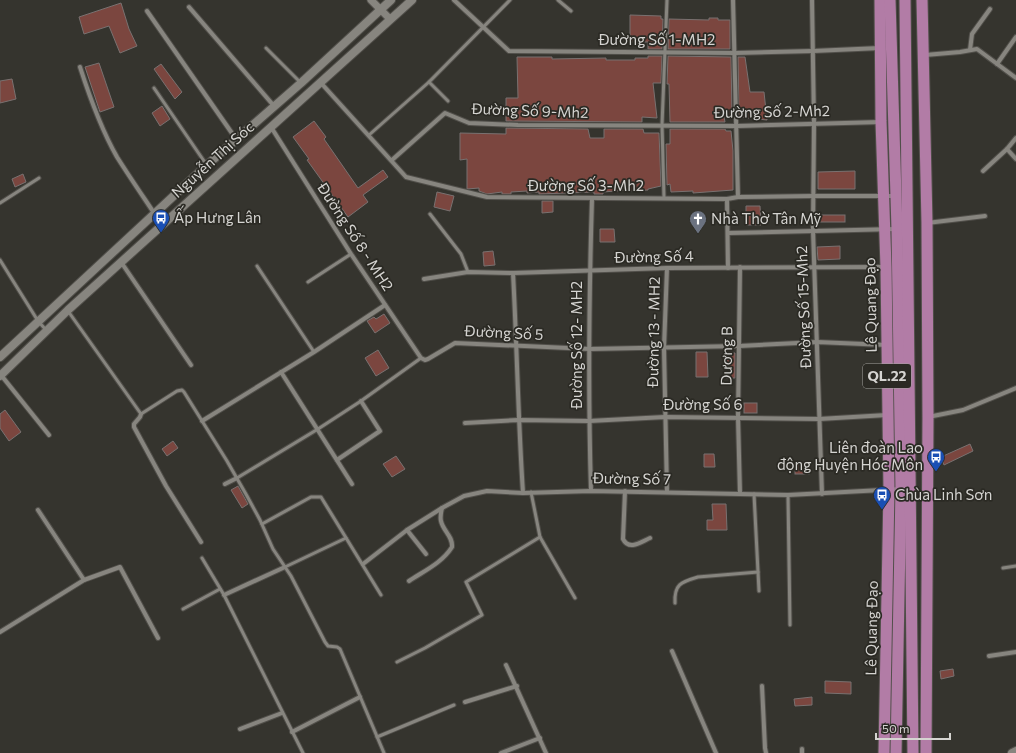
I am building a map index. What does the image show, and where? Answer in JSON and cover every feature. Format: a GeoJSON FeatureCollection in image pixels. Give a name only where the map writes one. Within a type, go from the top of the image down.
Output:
{"type":"FeatureCollection","features":[{"type":"Feature","properties":{"kind":"highway","name":"Lê Quang Đạo"},"geometry":{"type":"LineString","coordinates":[[880,0],[882,122],[890,196],[897,229],[901,489],[896,753]]}},
{"type":"Feature","properties":{"kind":"highway","name":"Lê Quang Đạo"},"geometry":{"type":"LineString","coordinates":[[884,753],[889,490],[885,229],[890,196],[890,0]]}},
{"type":"Feature","properties":{"kind":"highway","name":"QL.22"},"geometry":{"type":"LineString","coordinates":[[905,0],[913,753]]}},
{"type":"Feature","properties":{"kind":"highway","name":"QL.22"},"geometry":{"type":"LineString","coordinates":[[922,0],[927,223],[928,417],[926,753]]}},
{"type":"Feature","properties":{"kind":"main road","name":"Nguyễn Thị Sóc"},"geometry":{"type":"LineString","coordinates":[[0,357],[207,165],[301,83],[391,0]]}},
{"type":"Feature","properties":{"kind":"main road","name":"Nguyễn Thị Sóc"},"geometry":{"type":"LineString","coordinates":[[1,376],[68,310],[412,0]]}},
{"type":"Feature","properties":{"kind":"main road"},"geometry":{"type":"LineString","coordinates":[[1012,753],[1016,751]]}},
{"type":"Feature","properties":{"kind":"street"},"geometry":{"type":"LineString","coordinates":[[371,0],[390,19]]}},
{"type":"Feature","properties":{"kind":"street","name":"Đường Số 1-MH2"},"geometry":{"type":"LineString","coordinates":[[454,0],[509,51],[735,52],[880,48]]}},
{"type":"Feature","properties":{"kind":"street"},"geometry":{"type":"LineString","coordinates":[[734,0],[738,198]]}},
{"type":"Feature","properties":{"kind":"street","name":"Đường Số 15-Mh2"},"geometry":{"type":"LineString","coordinates":[[812,0],[814,123],[813,230],[822,494]]}},
{"type":"Feature","properties":{"kind":"street"},"geometry":{"type":"LineString","coordinates":[[189,7],[275,106]]}},
{"type":"Feature","properties":{"kind":"street"},"geometry":{"type":"LineString","coordinates":[[970,50],[972,34],[990,9]]}},
{"type":"Feature","properties":{"kind":"street"},"geometry":{"type":"LineString","coordinates":[[147,11],[236,140]]}},
{"type":"Feature","properties":{"kind":"street"},"geometry":{"type":"LineString","coordinates":[[997,64],[1016,37]]}},
{"type":"Feature","properties":{"kind":"street"},"geometry":{"type":"LineString","coordinates":[[923,55],[977,49],[1016,78]]}},
{"type":"Feature","properties":{"kind":"street"},"geometry":{"type":"LineString","coordinates":[[80,67],[104,132],[117,156],[155,214]]}},
{"type":"Feature","properties":{"kind":"street","name":"Đường Số 3-Mh2"},"geometry":{"type":"LineString","coordinates":[[320,82],[406,177],[487,197],[727,199],[813,196],[890,196]]}},
{"type":"Feature","properties":{"kind":"street","name":"Đường Số 9-Mh2"},"geometry":{"type":"LineString","coordinates":[[392,160],[445,113],[470,123],[518,125],[662,125]]}},
{"type":"Feature","properties":{"kind":"street","name":"Đường Số 2-Mh2"},"geometry":{"type":"LineString","coordinates":[[662,125],[737,126],[882,122]]}},
{"type":"Feature","properties":{"kind":"street","name":"Đường Số 8 - MH2"},"geometry":{"type":"LineString","coordinates":[[271,127],[351,254],[421,358]]}},
{"type":"Feature","properties":{"kind":"street"},"geometry":{"type":"LineString","coordinates":[[983,171],[1007,149],[1016,138]]}},
{"type":"Feature","properties":{"kind":"street"},"geometry":{"type":"LineString","coordinates":[[1007,149],[1016,159]]}},
{"type":"Feature","properties":{"kind":"street","name":"Đường Số 12- MH2"},"geometry":{"type":"LineString","coordinates":[[591,491],[589,421],[592,199]]}},
{"type":"Feature","properties":{"kind":"street"},"geometry":{"type":"LineString","coordinates":[[727,199],[729,233],[728,268]]}},
{"type":"Feature","properties":{"kind":"street"},"geometry":{"type":"LineString","coordinates":[[927,223],[985,216]]}},
{"type":"Feature","properties":{"kind":"street"},"geometry":{"type":"LineString","coordinates":[[729,233],[897,229]]}},
{"type":"Feature","properties":{"kind":"street"},"geometry":{"type":"LineString","coordinates":[[122,262],[191,365]]}},
{"type":"Feature","properties":{"kind":"street","name":"Đường Số 4"},"geometry":{"type":"LineString","coordinates":[[424,279],[434,276],[468,272],[513,273],[667,268],[815,266],[886,267]]}},
{"type":"Feature","properties":{"kind":"street","name":"Dương B"},"geometry":{"type":"LineString","coordinates":[[740,267],[738,417],[740,494]]}},
{"type":"Feature","properties":{"kind":"street","name":"Đường 13 - MH2"},"geometry":{"type":"LineString","coordinates":[[667,268],[664,348],[667,492]]}},
{"type":"Feature","properties":{"kind":"street"},"geometry":{"type":"LineString","coordinates":[[513,273],[517,346],[518,420],[523,493]]}},
{"type":"Feature","properties":{"kind":"street"},"geometry":{"type":"LineString","coordinates":[[61,300],[68,310]]}},
{"type":"Feature","properties":{"kind":"street"},"geometry":{"type":"LineString","coordinates":[[202,421],[314,352],[385,305]]}},
{"type":"Feature","properties":{"kind":"street"},"geometry":{"type":"LineString","coordinates":[[739,346],[817,342],[887,345]]}},
{"type":"Feature","properties":{"kind":"street","name":"Đường Số 5"},"geometry":{"type":"LineString","coordinates":[[421,358],[425,360],[428,359],[455,343],[590,349],[739,346]]}},
{"type":"Feature","properties":{"kind":"street"},"geometry":{"type":"LineString","coordinates":[[281,372],[352,484]]}},
{"type":"Feature","properties":{"kind":"street"},"geometry":{"type":"LineString","coordinates":[[1,376],[49,435]]}},
{"type":"Feature","properties":{"kind":"street"},"geometry":{"type":"LineString","coordinates":[[928,417],[963,410],[1016,388]]}},
{"type":"Feature","properties":{"kind":"street"},"geometry":{"type":"LineString","coordinates":[[337,460],[380,431],[361,401]]}},
{"type":"Feature","properties":{"kind":"street"},"geometry":{"type":"LineString","coordinates":[[141,414],[134,427],[166,486],[201,542]]}},
{"type":"Feature","properties":{"kind":"street","name":"Đường Số 6"},"geometry":{"type":"LineString","coordinates":[[465,423],[518,420],[589,421],[665,417],[819,419],[887,415]]}},
{"type":"Feature","properties":{"kind":"street"},"geometry":{"type":"LineString","coordinates":[[225,484],[237,478]]}},
{"type":"Feature","properties":{"kind":"street"},"geometry":{"type":"LineString","coordinates":[[740,494],[822,494],[901,489]]}},
{"type":"Feature","properties":{"kind":"street","name":"Đường Số 7"},"geometry":{"type":"LineString","coordinates":[[363,564],[407,530],[442,508],[464,496],[487,491],[523,493],[625,491],[740,494]]}},
{"type":"Feature","properties":{"kind":"street"},"geometry":{"type":"LineString","coordinates":[[625,491],[623,539],[627,544],[633,546],[650,538]]}},
{"type":"Feature","properties":{"kind":"street"},"geometry":{"type":"LineString","coordinates":[[409,581],[432,566],[452,547],[451,539],[440,519],[442,508]]}},
{"type":"Feature","properties":{"kind":"street"},"geometry":{"type":"LineString","coordinates":[[38,510],[84,580]]}},
{"type":"Feature","properties":{"kind":"street"},"geometry":{"type":"LineString","coordinates":[[407,530],[426,554]]}},
{"type":"Feature","properties":{"kind":"street"},"geometry":{"type":"LineString","coordinates":[[0,632],[84,580],[120,566],[158,638]]}},
{"type":"Feature","properties":{"kind":"street"},"geometry":{"type":"LineString","coordinates":[[224,595],[285,567]]}},
{"type":"Feature","properties":{"kind":"street"},"geometry":{"type":"LineString","coordinates":[[672,651],[716,753]]}},
{"type":"Feature","properties":{"kind":"street"},"geometry":{"type":"LineString","coordinates":[[989,656],[1016,652]]}},
{"type":"Feature","properties":{"kind":"street"},"geometry":{"type":"LineString","coordinates":[[506,665],[517,686],[546,753]]}},
{"type":"Feature","properties":{"kind":"street"},"geometry":{"type":"LineString","coordinates":[[465,702],[517,686]]}},
{"type":"Feature","properties":{"kind":"street"},"geometry":{"type":"LineString","coordinates":[[762,686],[766,753]]}},
{"type":"Feature","properties":{"kind":"street"},"geometry":{"type":"LineString","coordinates":[[292,732],[360,697]]}},
{"type":"Feature","properties":{"kind":"street"},"geometry":{"type":"LineString","coordinates":[[240,729],[282,713]]}},
{"type":"Feature","properties":{"kind":"street"},"geometry":{"type":"LineString","coordinates":[[501,753],[540,738]]}},
{"type":"Feature","properties":{"kind":"lane"},"geometry":{"type":"LineString","coordinates":[[369,135],[429,82],[510,0]]}},
{"type":"Feature","properties":{"kind":"lane"},"geometry":{"type":"LineString","coordinates":[[558,0],[571,11]]}},
{"type":"Feature","properties":{"kind":"lane"},"geometry":{"type":"LineString","coordinates":[[664,198],[662,125],[666,0]]}},
{"type":"Feature","properties":{"kind":"lane"},"geometry":{"type":"LineString","coordinates":[[266,48],[301,83]]}},
{"type":"Feature","properties":{"kind":"lane"},"geometry":{"type":"LineString","coordinates":[[429,82],[448,101]]}},
{"type":"Feature","properties":{"kind":"lane"},"geometry":{"type":"LineString","coordinates":[[154,88],[207,165]]}},
{"type":"Feature","properties":{"kind":"lane"},"geometry":{"type":"LineString","coordinates":[[0,203],[39,178]]}},
{"type":"Feature","properties":{"kind":"lane"},"geometry":{"type":"LineString","coordinates":[[430,214],[461,254],[468,272]]}},
{"type":"Feature","properties":{"kind":"lane"},"geometry":{"type":"LineString","coordinates":[[308,282],[351,254]]}},
{"type":"Feature","properties":{"kind":"lane"},"geometry":{"type":"LineString","coordinates":[[0,260],[38,321],[47,331]]}},
{"type":"Feature","properties":{"kind":"lane"},"geometry":{"type":"LineString","coordinates":[[257,266],[314,352]]}},
{"type":"Feature","properties":{"kind":"lane"},"geometry":{"type":"LineString","coordinates":[[68,310],[95,351],[141,414],[177,391],[182,390],[187,396],[237,478],[262,524],[273,549],[297,586],[325,642],[328,646],[340,648],[384,753]]}},
{"type":"Feature","properties":{"kind":"lane"},"geometry":{"type":"LineString","coordinates":[[237,478],[361,401],[421,358]]}},
{"type":"Feature","properties":{"kind":"lane"},"geometry":{"type":"LineString","coordinates":[[531,492],[540,537],[576,598]]}},
{"type":"Feature","properties":{"kind":"lane"},"geometry":{"type":"LineString","coordinates":[[754,494],[759,591]]}},
{"type":"Feature","properties":{"kind":"lane"},"geometry":{"type":"LineString","coordinates":[[788,495],[790,625]]}},
{"type":"Feature","properties":{"kind":"lane"},"geometry":{"type":"LineString","coordinates":[[262,524],[311,497],[317,496],[323,499],[382,595]]}},
{"type":"Feature","properties":{"kind":"lane"},"geometry":{"type":"LineString","coordinates":[[397,662],[425,648],[482,615],[466,582],[540,537]]}},
{"type":"Feature","properties":{"kind":"lane"},"geometry":{"type":"LineString","coordinates":[[285,567],[346,538]]}},
{"type":"Feature","properties":{"kind":"lane"},"geometry":{"type":"LineString","coordinates":[[202,558],[224,595],[303,753]]}},
{"type":"Feature","properties":{"kind":"lane"},"geometry":{"type":"LineString","coordinates":[[1003,568],[1016,566]]}},
{"type":"Feature","properties":{"kind":"lane"},"geometry":{"type":"LineString","coordinates":[[675,603],[674,594],[676,588],[689,580],[698,577],[758,572]]}},
{"type":"Feature","properties":{"kind":"lane"},"geometry":{"type":"LineString","coordinates":[[182,609],[220,589]]}},
{"type":"Feature","properties":{"kind":"lane"},"geometry":{"type":"LineString","coordinates":[[377,737],[454,705]]}},
{"type":"Feature","properties":{"kind":"building"},"geometry":{"type":"Polygon","coordinates":[[[121,3],[129,29],[137,46],[120,53],[109,26],[84,34],[79,17],[121,3]]]}},
{"type":"Feature","properties":{"kind":"building"},"geometry":{"type":"Polygon","coordinates":[[[630,15],[661,16],[661,19],[663,19],[662,49],[648,49],[648,42],[630,42],[630,15]]]}},
{"type":"Feature","properties":{"kind":"building"},"geometry":{"type":"Polygon","coordinates":[[[709,18],[730,20],[730,49],[668,49],[669,19],[709,20],[709,18]]]}},
{"type":"Feature","properties":{"kind":"building"},"geometry":{"type":"Polygon","coordinates":[[[648,56],[662,56],[661,83],[653,83],[657,118],[642,117],[642,122],[506,121],[506,98],[518,98],[517,57],[552,57],[552,59],[606,58],[606,60],[635,60],[635,58],[648,58],[648,56]]]}},
{"type":"Feature","properties":{"kind":"building"},"geometry":{"type":"Polygon","coordinates":[[[668,56],[731,57],[732,117],[724,117],[725,122],[670,122],[669,84],[667,84],[668,56]]]}},
{"type":"Feature","properties":{"kind":"building"},"geometry":{"type":"Polygon","coordinates":[[[738,57],[745,57],[750,92],[764,92],[767,120],[739,117],[738,57]]]}},
{"type":"Feature","properties":{"kind":"building"},"geometry":{"type":"Polygon","coordinates":[[[99,63],[114,107],[100,112],[85,67],[99,63]]]}},
{"type":"Feature","properties":{"kind":"building"},"geometry":{"type":"Polygon","coordinates":[[[161,64],[182,92],[175,99],[154,69],[161,64]]]}},
{"type":"Feature","properties":{"kind":"building"},"geometry":{"type":"Polygon","coordinates":[[[12,79],[16,99],[0,103],[0,81],[12,79]]]}},
{"type":"Feature","properties":{"kind":"building"},"geometry":{"type":"Polygon","coordinates":[[[162,106],[170,119],[160,126],[152,113],[162,106]]]}},
{"type":"Feature","properties":{"kind":"building"},"geometry":{"type":"Polygon","coordinates":[[[314,121],[326,137],[324,139],[358,188],[383,170],[388,177],[363,195],[368,202],[348,217],[307,160],[309,159],[293,137],[314,121]]]}},
{"type":"Feature","properties":{"kind":"building"},"geometry":{"type":"Polygon","coordinates":[[[506,128],[588,129],[590,138],[604,138],[604,129],[643,129],[644,133],[659,133],[661,186],[648,190],[603,192],[603,194],[594,194],[594,192],[539,194],[539,192],[527,193],[527,191],[511,192],[511,194],[502,194],[502,192],[487,194],[479,191],[479,188],[467,189],[467,159],[460,160],[460,133],[506,134],[506,128]]]}},
{"type":"Feature","properties":{"kind":"building"},"geometry":{"type":"Polygon","coordinates":[[[670,129],[725,129],[726,131],[731,131],[733,151],[733,190],[693,193],[693,191],[671,192],[670,184],[667,185],[666,144],[670,144],[670,129]]]}},
{"type":"Feature","properties":{"kind":"building"},"geometry":{"type":"Polygon","coordinates":[[[855,171],[855,189],[818,189],[818,172],[855,171]]]}},
{"type":"Feature","properties":{"kind":"building"},"geometry":{"type":"Polygon","coordinates":[[[23,174],[26,182],[15,187],[12,179],[23,174]]]}},
{"type":"Feature","properties":{"kind":"building"},"geometry":{"type":"Polygon","coordinates":[[[437,192],[454,196],[450,211],[434,207],[437,192]]]}},
{"type":"Feature","properties":{"kind":"building"},"geometry":{"type":"Polygon","coordinates":[[[542,201],[553,201],[553,212],[542,213],[542,201]]]}},
{"type":"Feature","properties":{"kind":"building"},"geometry":{"type":"Polygon","coordinates":[[[746,206],[760,206],[761,225],[746,225],[746,206]]]}},
{"type":"Feature","properties":{"kind":"building"},"geometry":{"type":"Polygon","coordinates":[[[817,215],[845,215],[845,222],[817,222],[817,215]]]}},
{"type":"Feature","properties":{"kind":"building"},"geometry":{"type":"Polygon","coordinates":[[[600,229],[614,229],[615,242],[600,242],[600,229]]]}},
{"type":"Feature","properties":{"kind":"building"},"geometry":{"type":"Polygon","coordinates":[[[840,246],[840,259],[818,260],[817,247],[840,246]]]}},
{"type":"Feature","properties":{"kind":"building"},"geometry":{"type":"Polygon","coordinates":[[[493,251],[495,265],[484,266],[483,252],[493,251]]]}},
{"type":"Feature","properties":{"kind":"building"},"geometry":{"type":"Polygon","coordinates":[[[384,314],[390,323],[375,333],[367,321],[374,317],[376,319],[384,314]]]}},
{"type":"Feature","properties":{"kind":"building"},"geometry":{"type":"Polygon","coordinates":[[[378,350],[389,368],[376,376],[365,358],[378,350]]]}},
{"type":"Feature","properties":{"kind":"building"},"geometry":{"type":"Polygon","coordinates":[[[696,352],[707,352],[708,377],[696,377],[696,352]]]}},
{"type":"Feature","properties":{"kind":"building"},"geometry":{"type":"Polygon","coordinates":[[[727,353],[735,353],[735,378],[726,378],[727,353]]]}},
{"type":"Feature","properties":{"kind":"building"},"geometry":{"type":"Polygon","coordinates":[[[744,403],[757,403],[757,413],[744,413],[744,403]]]}},
{"type":"Feature","properties":{"kind":"building"},"geometry":{"type":"Polygon","coordinates":[[[5,410],[21,432],[9,441],[0,428],[0,414],[5,410]]]}},
{"type":"Feature","properties":{"kind":"building"},"geometry":{"type":"Polygon","coordinates":[[[173,441],[178,448],[167,456],[162,449],[173,441]]]}},
{"type":"Feature","properties":{"kind":"building"},"geometry":{"type":"Polygon","coordinates":[[[970,444],[973,451],[944,465],[941,457],[970,444]]]}},
{"type":"Feature","properties":{"kind":"building"},"geometry":{"type":"Polygon","coordinates":[[[704,454],[714,454],[715,467],[704,467],[704,454]]]}},
{"type":"Feature","properties":{"kind":"building"},"geometry":{"type":"Polygon","coordinates":[[[396,456],[405,469],[392,477],[383,464],[396,456]]]}},
{"type":"Feature","properties":{"kind":"building"},"geometry":{"type":"Polygon","coordinates":[[[795,463],[809,463],[809,474],[795,474],[795,463]]]}},
{"type":"Feature","properties":{"kind":"building"},"geometry":{"type":"Polygon","coordinates":[[[238,486],[248,504],[242,508],[231,490],[238,486]]]}},
{"type":"Feature","properties":{"kind":"building"},"geometry":{"type":"Polygon","coordinates":[[[712,504],[726,504],[727,530],[707,530],[707,520],[713,520],[712,504]]]}},
{"type":"Feature","properties":{"kind":"building"},"geometry":{"type":"Polygon","coordinates":[[[953,669],[954,676],[941,679],[940,671],[953,669]]]}},
{"type":"Feature","properties":{"kind":"building"},"geometry":{"type":"Polygon","coordinates":[[[825,681],[851,682],[851,694],[825,693],[825,681]]]}},
{"type":"Feature","properties":{"kind":"building"},"geometry":{"type":"Polygon","coordinates":[[[812,697],[812,705],[795,706],[794,699],[812,697]]]}},
{"type":"Feature","properties":{"kind":"place","name":"Ấp Hưng Lân"},"geometry":{"type":"Point","coordinates":[161,233]}},
{"type":"Feature","properties":{"kind":"place","name":"Nhà Thờ Tân Mỹ"},"geometry":{"type":"Point","coordinates":[698,234]}},
{"type":"Feature","properties":{"kind":"place","name":"Liên đoàn Lao động Huyện Hóc Môn"},"geometry":{"type":"Point","coordinates":[936,472]}},
{"type":"Feature","properties":{"kind":"place","name":"Chùa Linh Sơn"},"geometry":{"type":"Point","coordinates":[882,510]}}]}
